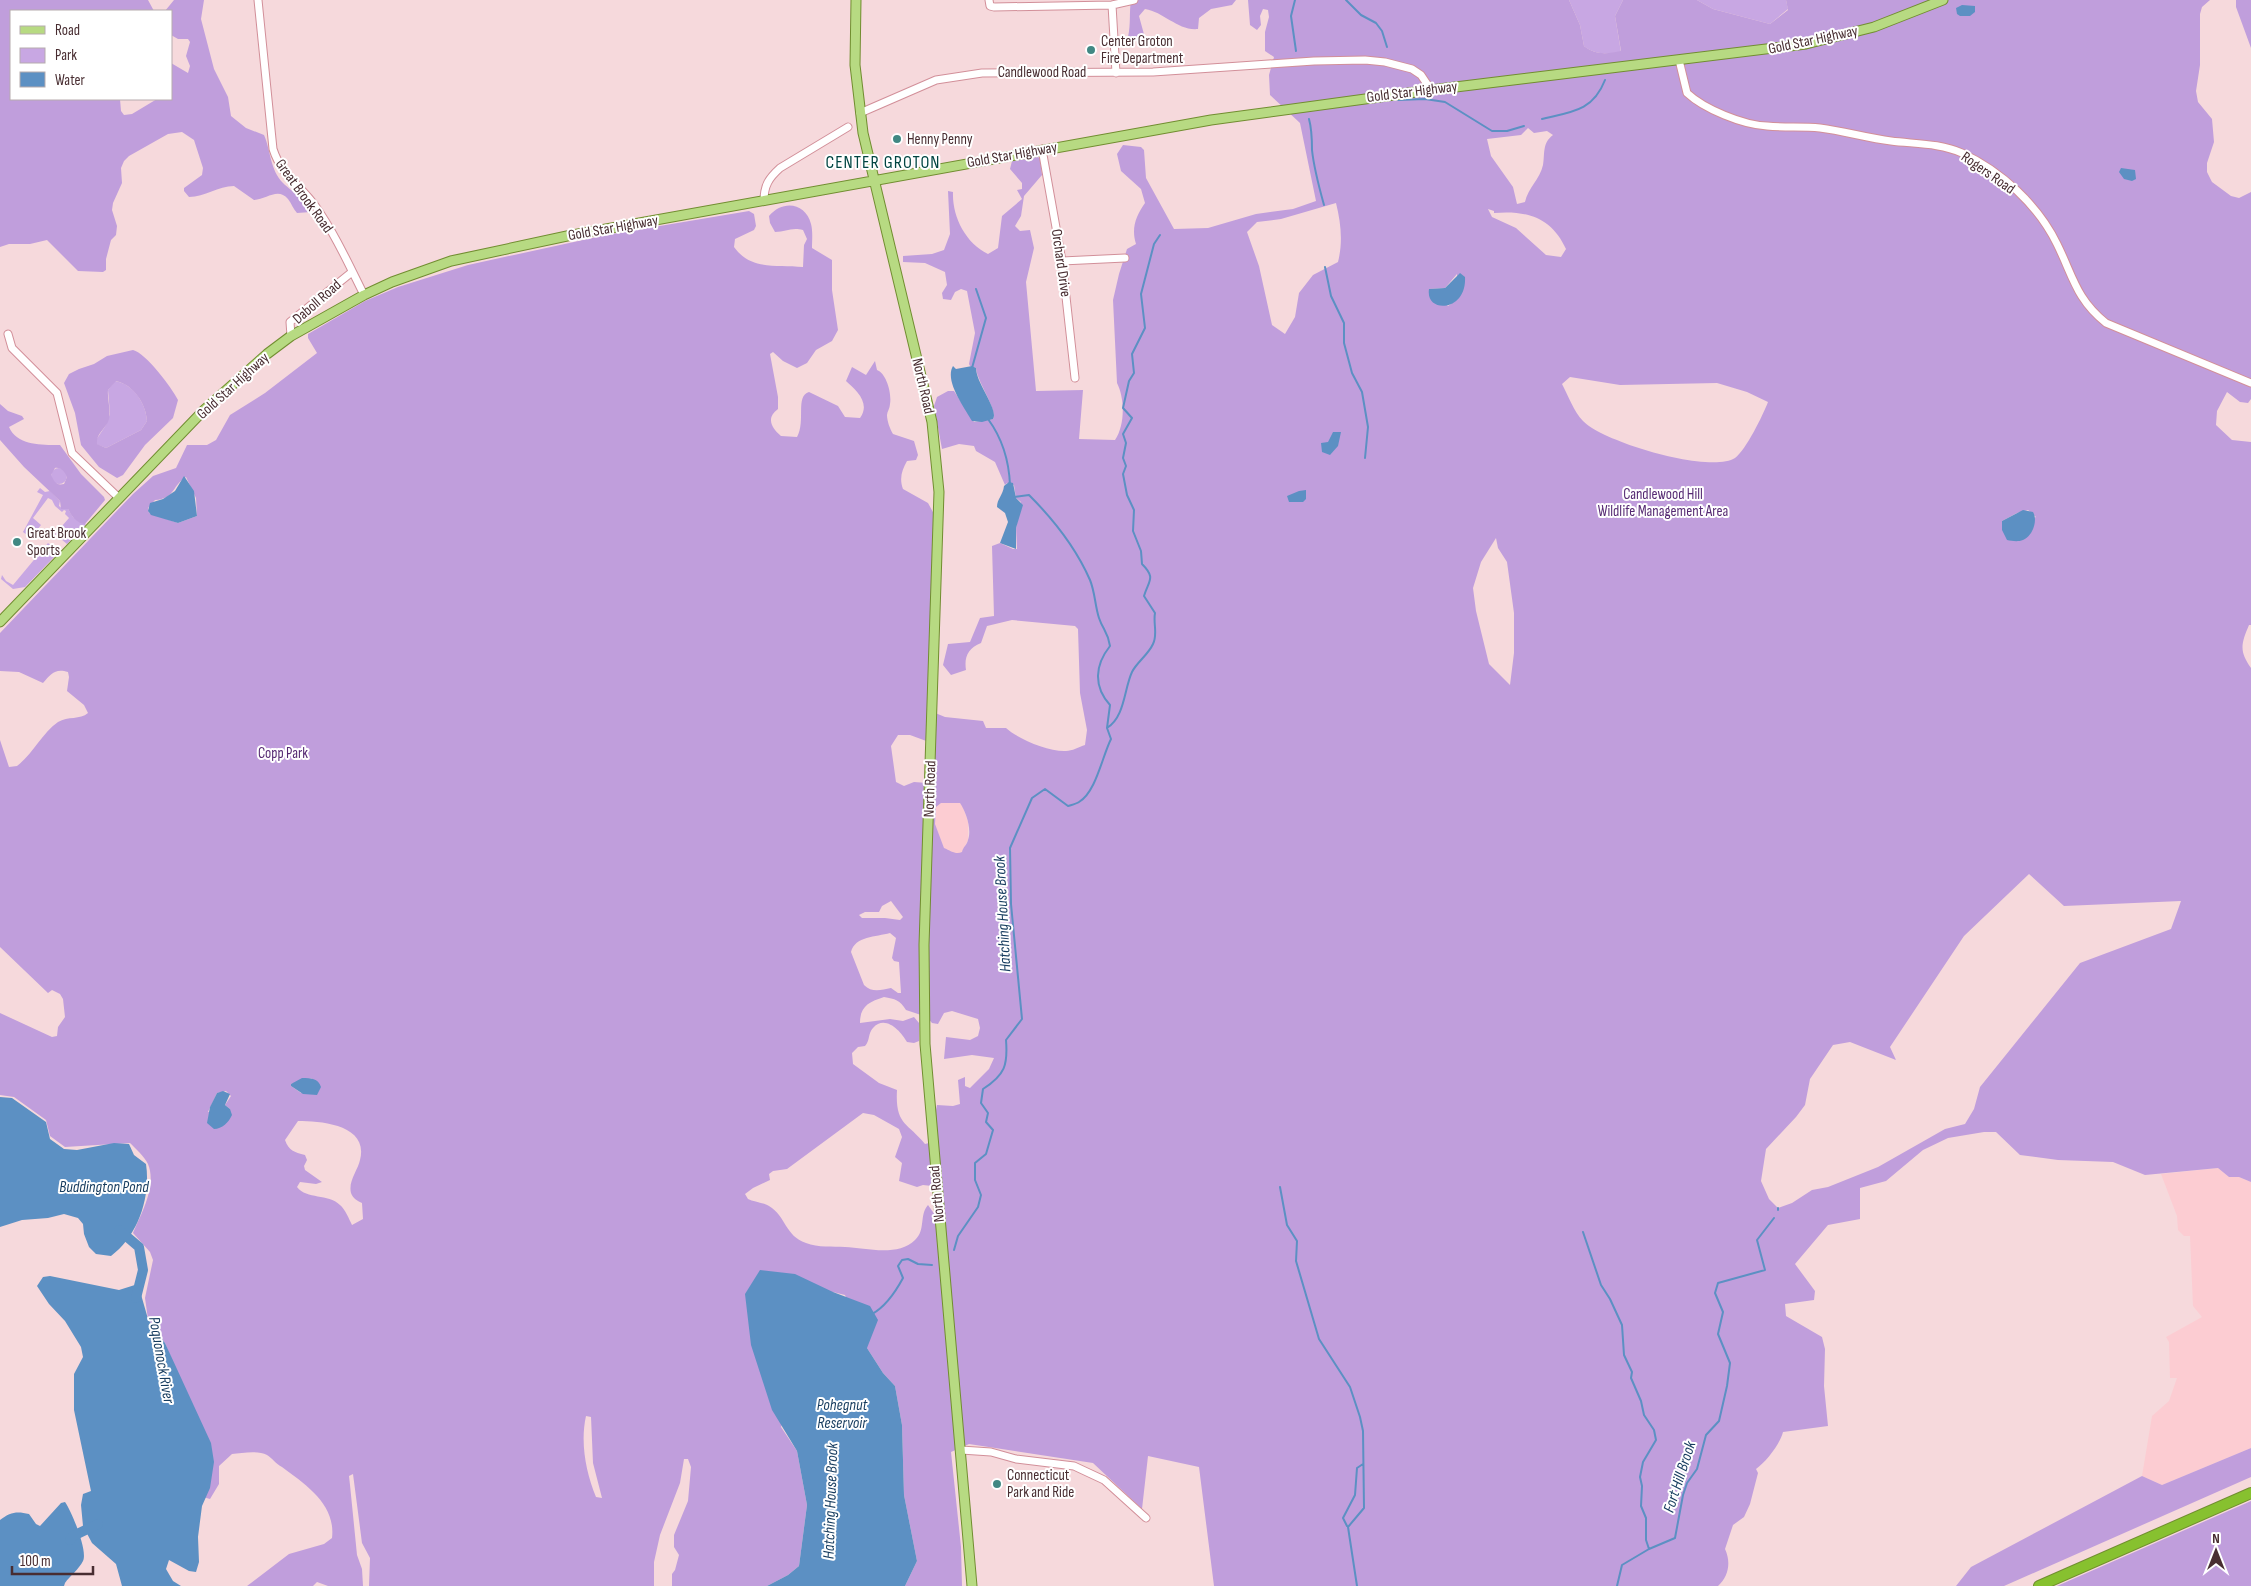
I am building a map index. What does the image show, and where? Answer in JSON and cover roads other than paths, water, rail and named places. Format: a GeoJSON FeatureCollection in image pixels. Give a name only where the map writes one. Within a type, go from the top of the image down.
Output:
{"type":"FeatureCollection","features":[{"type":"Feature","properties":{"kind":"highway"},"geometry":{"type":"LineString","coordinates":[[2039,1586],[2251,1493]]}},
{"type":"Feature","properties":{"kind":"main road","name":"North Road"},"geometry":{"type":"LineString","coordinates":[[856,0],[855,65],[860,113],[932,422],[939,492],[924,944],[924,1014],[941,1238],[972,1586]]}},
{"type":"Feature","properties":{"kind":"main road","name":"Gold Star Highway"},"geometry":{"type":"LineString","coordinates":[[0,622],[227,388],[292,336],[364,295],[419,271],[478,254],[874,179],[1224,118],[1431,90],[1771,50],[1828,40],[1874,27],[1943,0]]}},
{"type":"Feature","properties":{"kind":"street","name":"Great Brook Road"},"geometry":{"type":"LineString","coordinates":[[258,0],[273,149],[276,160],[284,173],[306,194],[324,220],[364,295]]}},
{"type":"Feature","properties":{"kind":"street"},"geometry":{"type":"LineString","coordinates":[[989,3],[994,8],[1055,3],[1112,5],[1134,0]]}},
{"type":"Feature","properties":{"kind":"street"},"geometry":{"type":"LineString","coordinates":[[1112,5],[1116,72]]}},
{"type":"Feature","properties":{"kind":"street","name":"Candlewood Road"},"geometry":{"type":"LineString","coordinates":[[860,113],[936,80],[968,74],[1116,72],[1365,60],[1387,62],[1412,69],[1421,75],[1431,90]]}},
{"type":"Feature","properties":{"kind":"street","name":"Rogers Road"},"geometry":{"type":"LineString","coordinates":[[1680,60],[1687,94],[1711,108],[1752,124],[1823,128],[1881,140],[1942,146],[1962,153],[2005,180],[2028,204],[2056,242],[2080,296],[2095,315],[2106,323],[2251,383]]}},
{"type":"Feature","properties":{"kind":"street"},"geometry":{"type":"LineString","coordinates":[[764,201],[764,189],[772,176],[780,168],[848,127]]}},
{"type":"Feature","properties":{"kind":"street","name":"Orchard Drive"},"geometry":{"type":"LineString","coordinates":[[1042,149],[1062,261],[1075,378]]}},
{"type":"Feature","properties":{"kind":"street"},"geometry":{"type":"LineString","coordinates":[[1062,261],[1125,258]]}},
{"type":"Feature","properties":{"kind":"street","name":"Daboll Road"},"geometry":{"type":"LineString","coordinates":[[292,336],[290,322],[352,272]]}},
{"type":"Feature","properties":{"kind":"street"},"geometry":{"type":"LineString","coordinates":[[8,334],[12,348],[57,393],[72,453],[119,498]]}},
{"type":"Feature","properties":{"kind":"street"},"geometry":{"type":"LineString","coordinates":[[961,1450],[991,1452],[1016,1458],[1074,1466],[1104,1480],[1146,1518]]}},
{"type":"Feature","properties":{"kind":"water"},"geometry":{"type":"Polygon","coordinates":[[[1962,5],[1975,6],[1975,12],[1970,16],[1960,16],[1957,14],[1956,8],[1962,5]]]}},
{"type":"Feature","properties":{"kind":"water"},"geometry":{"type":"Polygon","coordinates":[[[2121,168],[2135,170],[2136,179],[2132,181],[2124,179],[2119,172],[2121,168]]]}},
{"type":"Feature","properties":{"kind":"water"},"geometry":{"type":"Polygon","coordinates":[[[1460,273],[1465,277],[1464,289],[1460,297],[1446,306],[1433,303],[1429,297],[1429,289],[1445,288],[1460,273]]]}},
{"type":"Feature","properties":{"kind":"water"},"geometry":{"type":"Polygon","coordinates":[[[953,366],[956,369],[972,366],[976,368],[993,409],[993,419],[982,422],[972,421],[953,387],[951,372],[953,366]]]}},
{"type":"Feature","properties":{"kind":"water"},"geometry":{"type":"Polygon","coordinates":[[[1333,432],[1341,432],[1338,446],[1330,455],[1322,452],[1321,443],[1328,442],[1333,432]]]}},
{"type":"Feature","properties":{"kind":"water"},"geometry":{"type":"Polygon","coordinates":[[[184,476],[194,491],[197,516],[178,523],[151,515],[148,511],[150,503],[163,499],[175,491],[184,476]]]}},
{"type":"Feature","properties":{"kind":"water"},"geometry":{"type":"Polygon","coordinates":[[[1009,482],[1013,483],[1016,498],[1023,505],[1016,528],[1016,549],[1000,543],[1008,522],[1005,513],[997,507],[997,504],[1004,486],[1009,482]]]}},
{"type":"Feature","properties":{"kind":"water"},"geometry":{"type":"Polygon","coordinates":[[[1306,490],[1306,499],[1303,502],[1289,502],[1287,496],[1306,490]]]}},
{"type":"Feature","properties":{"kind":"water"},"geometry":{"type":"Polygon","coordinates":[[[2023,510],[2033,512],[2035,523],[2032,531],[2023,540],[2007,540],[2002,530],[2002,521],[2023,510]]]}},
{"type":"Feature","properties":{"kind":"water"},"geometry":{"type":"Polygon","coordinates":[[[302,1078],[311,1078],[318,1082],[321,1087],[317,1095],[303,1094],[291,1086],[291,1084],[302,1078]]]}},
{"type":"Feature","properties":{"kind":"water"},"geometry":{"type":"Polygon","coordinates":[[[223,1091],[230,1094],[225,1105],[230,1109],[232,1115],[225,1125],[214,1129],[207,1123],[210,1107],[217,1093],[223,1091]]]}},
{"type":"Feature","properties":{"kind":"water","name":"Buddington Pond"},"geometry":{"type":"Polygon","coordinates":[[[0,1097],[12,1098],[46,1122],[50,1139],[64,1149],[77,1150],[114,1143],[129,1144],[134,1155],[146,1164],[146,1189],[140,1215],[129,1238],[111,1256],[96,1254],[89,1247],[84,1234],[83,1224],[78,1218],[64,1214],[48,1218],[22,1220],[0,1227],[0,1097]]]}},
{"type":"Feature","properties":{"kind":"water","name":"Pohegnut Reservoir"},"geometry":{"type":"Polygon","coordinates":[[[760,1270],[795,1274],[833,1292],[870,1306],[878,1320],[867,1348],[883,1373],[895,1386],[902,1425],[904,1495],[917,1561],[905,1586],[767,1586],[788,1575],[799,1566],[807,1505],[797,1451],[772,1410],[751,1345],[745,1294],[760,1270]]]}},
{"type":"Feature","properties":{"kind":"water"},"geometry":{"type":"Polygon","coordinates":[[[50,1276],[119,1290],[138,1284],[148,1319],[165,1343],[211,1443],[214,1462],[210,1488],[202,1506],[198,1537],[199,1562],[196,1572],[189,1571],[169,1560],[166,1569],[173,1581],[181,1586],[122,1586],[116,1564],[92,1543],[83,1526],[81,1505],[83,1494],[91,1491],[74,1410],[74,1374],[83,1357],[81,1347],[65,1321],[49,1304],[37,1286],[43,1277],[50,1276]]]}},
{"type":"Feature","properties":{"kind":"water"},"geometry":{"type":"Polygon","coordinates":[[[65,1502],[75,1522],[83,1549],[83,1561],[79,1567],[64,1586],[0,1586],[0,1520],[7,1515],[17,1512],[25,1513],[29,1514],[36,1524],[40,1526],[61,1503],[65,1502]]]}},
{"type":"Feature","properties":{"kind":"waterway"},"geometry":{"type":"LineString","coordinates":[[1295,0],[1291,16],[1296,51]]}},
{"type":"Feature","properties":{"kind":"waterway"},"geometry":{"type":"LineString","coordinates":[[1346,0],[1361,15],[1376,23],[1382,31],[1387,47]]}},
{"type":"Feature","properties":{"kind":"waterway"},"geometry":{"type":"LineString","coordinates":[[1542,119],[1572,112],[1588,104],[1600,90],[1605,80]]}},
{"type":"Feature","properties":{"kind":"waterway"},"geometry":{"type":"LineString","coordinates":[[1398,100],[1425,99],[1445,102],[1492,131],[1507,131],[1524,126]]}},
{"type":"Feature","properties":{"kind":"waterway"},"geometry":{"type":"LineString","coordinates":[[1309,119],[1314,164],[1324,205]]}},
{"type":"Feature","properties":{"kind":"waterway"},"geometry":{"type":"LineString","coordinates":[[1107,728],[1113,723],[1121,710],[1132,672],[1151,648],[1155,636],[1155,613],[1144,596],[1150,576],[1142,564],[1141,551],[1133,531],[1134,510],[1127,495],[1123,474],[1126,466],[1123,458],[1126,443],[1123,434],[1132,418],[1123,408],[1129,381],[1134,373],[1132,354],[1145,328],[1141,294],[1154,244],[1160,235]]}},
{"type":"Feature","properties":{"kind":"waterway"},"geometry":{"type":"LineString","coordinates":[[1325,267],[1331,296],[1344,323],[1344,343],[1352,373],[1362,392],[1368,427],[1365,458]]}},
{"type":"Feature","properties":{"kind":"waterway","name":"Hatching House Brook"},"geometry":{"type":"LineString","coordinates":[[972,368],[986,318],[976,289]]}},
{"type":"Feature","properties":{"kind":"waterway","name":"Hatching House Brook"},"geometry":{"type":"LineString","coordinates":[[988,419],[1004,450],[1010,485]]}},
{"type":"Feature","properties":{"kind":"waterway","name":"Hatching House Brook"},"geometry":{"type":"LineString","coordinates":[[954,1250],[958,1236],[978,1207],[981,1195],[975,1180],[975,1163],[986,1154],[993,1130],[986,1122],[988,1113],[981,1103],[983,1089],[996,1079],[1004,1069],[1006,1040],[1022,1019],[1011,904],[1010,848],[1032,798],[1045,789],[1068,806],[1078,803],[1085,797],[1094,782],[1111,739],[1107,728],[1110,705],[1101,690],[1098,676],[1101,661],[1110,646],[1099,618],[1090,580],[1056,524],[1029,495],[1014,497]]}},
{"type":"Feature","properties":{"kind":"waterway"},"geometry":{"type":"LineString","coordinates":[[1280,1187],[1287,1225],[1297,1241],[1296,1261],[1319,1339],[1350,1387],[1363,1431],[1364,1508],[1348,1527],[1357,1586]]}},
{"type":"Feature","properties":{"kind":"waterway","name":"Fort Hill Brook"},"geometry":{"type":"LineString","coordinates":[[1617,1586],[1622,1565],[1649,1549],[1675,1538],[1687,1483],[1697,1469],[1706,1435],[1719,1421],[1727,1386],[1730,1363],[1718,1334],[1723,1312],[1715,1293],[1718,1283],[1765,1270],[1757,1240],[1774,1218]]}},
{"type":"Feature","properties":{"kind":"waterway","name":"Poquonock River"},"geometry":{"type":"LineString","coordinates":[[119,1230],[139,1247],[143,1270],[136,1298]]}},
{"type":"Feature","properties":{"kind":"waterway"},"geometry":{"type":"LineString","coordinates":[[1583,1232],[1601,1285],[1622,1325],[1624,1355],[1632,1372],[1631,1378],[1641,1401],[1644,1415],[1654,1430],[1656,1440],[1643,1462],[1640,1477],[1642,1486],[1641,1506],[1646,1518],[1646,1540],[1649,1549]]}},
{"type":"Feature","properties":{"kind":"waterway","name":"Hatching House Brook"},"geometry":{"type":"LineString","coordinates":[[872,1314],[890,1298],[903,1278],[898,1266],[902,1260],[908,1259],[918,1264],[932,1265]]}},
{"type":"Feature","properties":{"kind":"waterway"},"geometry":{"type":"LineString","coordinates":[[1347,1526],[1343,1518],[1355,1495],[1357,1468],[1363,1464]]}},
{"type":"Feature","properties":{"kind":"waterway","name":"Poquonock River"},"geometry":{"type":"LineString","coordinates":[[70,1540],[73,1536],[98,1524]]}},
{"type":"Feature","properties":{"kind":"place","name":"Center Groton Fire Department"},"geometry":{"type":"Point","coordinates":[1091,50]}},
{"type":"Feature","properties":{"kind":"place","name":"Henny Penny"},"geometry":{"type":"Point","coordinates":[897,139]}},
{"type":"Feature","properties":{"kind":"place","name":"Great Brook Sports"},"geometry":{"type":"Point","coordinates":[17,542]}},
{"type":"Feature","properties":{"kind":"place","name":"Connecticut Park and Ride"},"geometry":{"type":"Point","coordinates":[997,1484]}},
{"type":"Feature","properties":{"kind":"district","name":"CENTER GROTON"},"geometry":{"type":"Point","coordinates":[883,162]}},
{"type":"Feature","properties":{"kind":"park label","name":"Candlewood Hill Wildlife Management Area"},"geometry":{"type":"Point","coordinates":[1663,502]}},
{"type":"Feature","properties":{"kind":"park label","name":"Copp Park"},"geometry":{"type":"Point","coordinates":[283,753]}}]}
